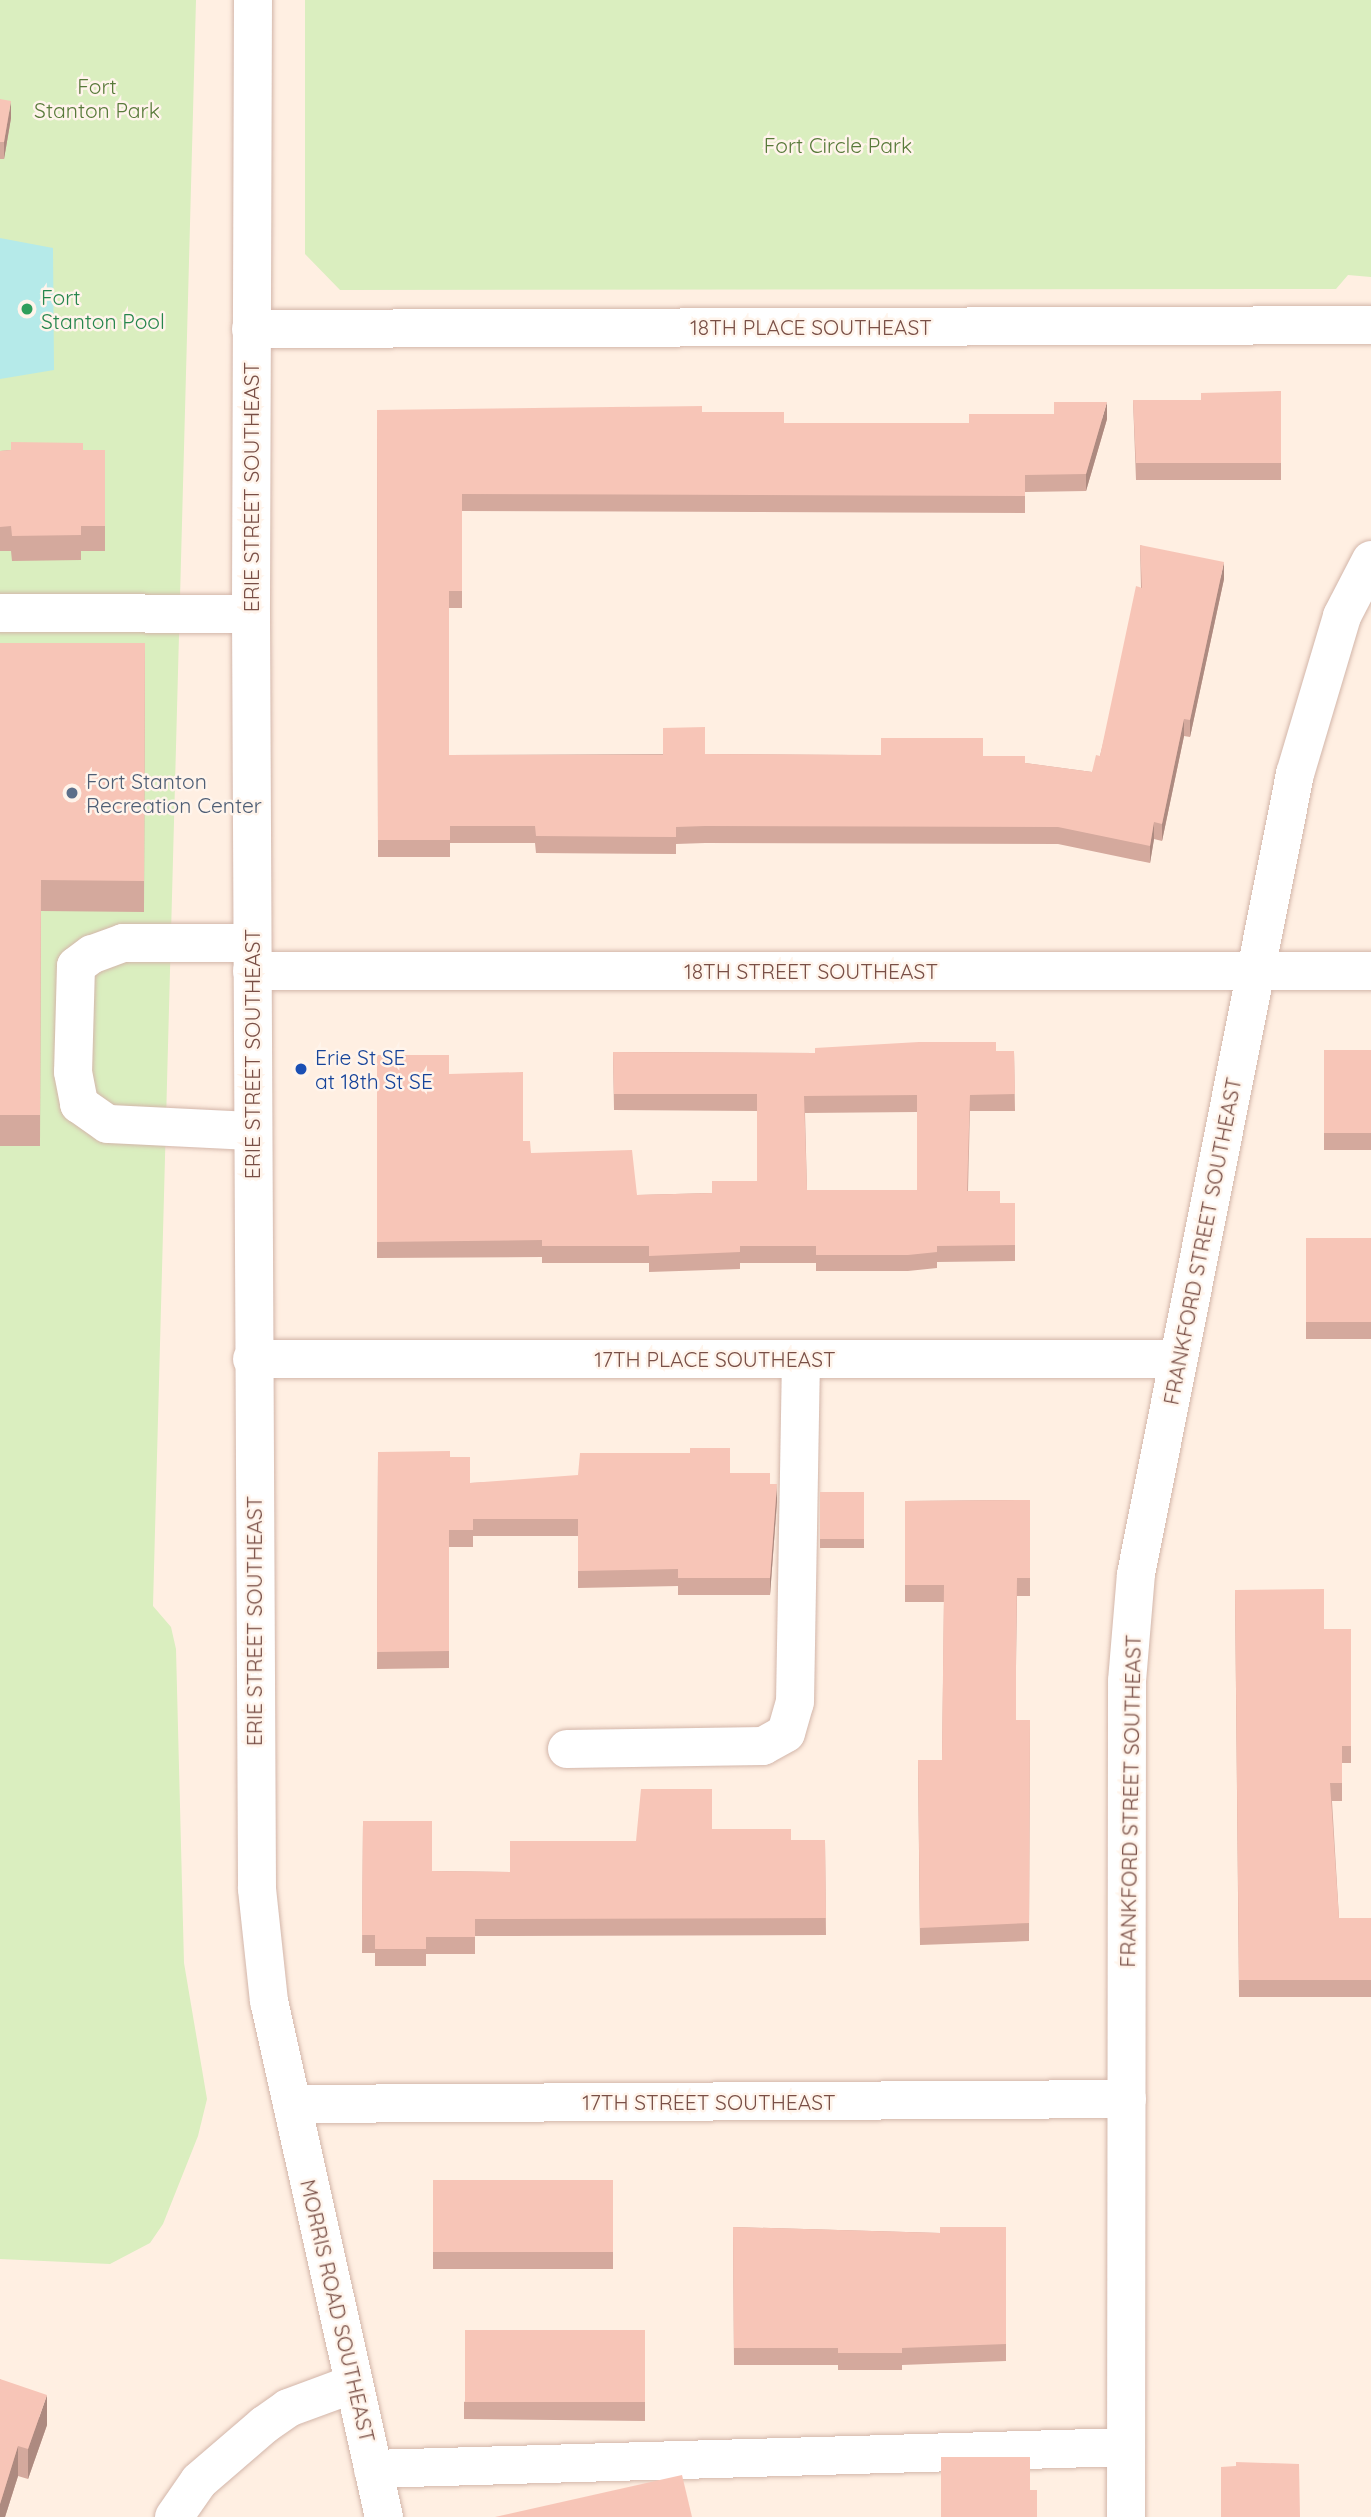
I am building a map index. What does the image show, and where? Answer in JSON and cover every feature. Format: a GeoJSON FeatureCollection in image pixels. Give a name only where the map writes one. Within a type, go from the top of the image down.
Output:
{"type":"FeatureCollection","features":[{"type":"Feature","properties":{"kind":"street","name":"ERIE STREET SOUTHEAST"},"geometry":{"type":"LineString","coordinates":[[253,0],[251,614],[258,1901],[269,2001],[292,2104]]}},
{"type":"Feature","properties":{"kind":"street","name":"18TH PLACE SOUTHEAST"},"geometry":{"type":"LineString","coordinates":[[251,329],[1371,325]]}},
{"type":"Feature","properties":{"kind":"street"},"geometry":{"type":"LineString","coordinates":[[1256,971],[1308,721],[1342,616],[1371,560]]}},
{"type":"Feature","properties":{"kind":"street"},"geometry":{"type":"LineString","coordinates":[[0,613],[251,614]]}},
{"type":"Feature","properties":{"kind":"street","name":"18TH STREET SOUTHEAST"},"geometry":{"type":"LineString","coordinates":[[253,1131],[108,1124],[79,1104],[73,1072],[76,966],[92,954],[123,943],[252,957],[1371,971]]}},
{"type":"Feature","properties":{"kind":"street","name":"FRANKFORD STREET SOUTHEAST"},"geometry":{"type":"LineString","coordinates":[[1126,2517],[1128,1681],[1136,1574],[1256,971]]}},
{"type":"Feature","properties":{"kind":"street","name":"17TH PLACE SOUTHEAST"},"geometry":{"type":"LineString","coordinates":[[253,1359],[1177,1359]]}},
{"type":"Feature","properties":{"kind":"street"},"geometry":{"type":"LineString","coordinates":[[567,1749],[763,1746],[786,1733],[795,1702],[801,1359]]}},
{"type":"Feature","properties":{"kind":"street","name":"17TH STREET SOUTHEAST"},"geometry":{"type":"LineString","coordinates":[[292,2104],[1127,2099]]}},
{"type":"Feature","properties":{"kind":"street","name":"MORRIS ROAD SOUTHEAST"},"geometry":{"type":"LineString","coordinates":[[292,2104],[384,2517]]}},
{"type":"Feature","properties":{"kind":"street"},"geometry":{"type":"LineString","coordinates":[[174,2517],[199,2481],[264,2425],[288,2408],[353,2384]]}},
{"type":"Feature","properties":{"kind":"street"},"geometry":{"type":"LineString","coordinates":[[373,2469],[1126,2447]]}},
{"type":"Feature","properties":{"kind":"green space","name":"Fort Stanton Park"},"geometry":{"type":"Polygon","coordinates":[[[0,0],[196,0],[153,1606],[171,1627],[176,1649],[184,1963],[207,2099],[198,2136],[163,2224],[150,2243],[110,2264],[0,2259],[0,0]]]}},
{"type":"Feature","properties":{"kind":"green space","name":"Fort Circle Park"},"geometry":{"type":"Polygon","coordinates":[[[305,0],[1371,0],[1371,277],[1348,275],[1336,289],[340,290],[305,254],[305,0]]]}},
{"type":"Feature","properties":{"kind":"water","name":"Fort Stanton Pool"},"geometry":{"type":"Polygon","coordinates":[[[0,238],[53,248],[54,370],[0,379],[0,238]]]}},
{"type":"Feature","properties":{"kind":"building"},"geometry":{"type":"Polygon","coordinates":[[[0,99],[11,101],[4,142],[0,142],[0,99]]]}},
{"type":"Feature","properties":{"kind":"building"},"geometry":{"type":"Polygon","coordinates":[[[1281,391],[1281,463],[1136,463],[1133,400],[1201,400],[1201,393],[1281,391]]]}},
{"type":"Feature","properties":{"kind":"building"},"geometry":{"type":"Polygon","coordinates":[[[1054,402],[1107,402],[1086,474],[1025,475],[1025,496],[462,494],[462,591],[449,591],[449,755],[663,755],[663,728],[705,727],[705,754],[881,755],[881,738],[983,738],[983,756],[1025,756],[1025,763],[1092,772],[1096,755],[1100,756],[1136,586],[1142,588],[1140,545],[1224,562],[1190,720],[1184,719],[1162,824],[1154,822],[1150,846],[1058,827],[705,826],[676,827],[676,837],[536,836],[535,826],[450,826],[450,840],[378,840],[377,410],[702,406],[702,412],[784,412],[784,423],[969,423],[969,414],[1054,414],[1054,402]]]}},
{"type":"Feature","properties":{"kind":"building"},"geometry":{"type":"Polygon","coordinates":[[[11,442],[83,443],[83,450],[105,450],[105,526],[81,526],[81,535],[12,536],[11,526],[0,527],[0,451],[11,450],[11,442]]]}},
{"type":"Feature","properties":{"kind":"building","name":"Fort Stanton Recreation Center"},"geometry":{"type":"Polygon","coordinates":[[[0,643],[145,643],[144,881],[41,880],[40,1115],[0,1115],[0,643]]]}},
{"type":"Feature","properties":{"kind":"building"},"geometry":{"type":"Polygon","coordinates":[[[919,1042],[996,1042],[996,1051],[1014,1051],[1015,1094],[970,1095],[967,1191],[1000,1191],[1000,1203],[1015,1203],[1015,1245],[937,1246],[937,1252],[908,1255],[816,1255],[816,1246],[740,1246],[740,1252],[649,1256],[649,1246],[542,1246],[542,1240],[377,1242],[377,1055],[449,1055],[449,1074],[523,1072],[523,1141],[530,1141],[531,1153],[632,1150],[637,1195],[712,1193],[712,1181],[757,1181],[757,1094],[614,1094],[613,1052],[815,1053],[815,1048],[919,1042]],[[917,1095],[804,1096],[807,1190],[917,1190],[917,1095]]]}},
{"type":"Feature","properties":{"kind":"building"},"geometry":{"type":"Polygon","coordinates":[[[1324,1050],[1371,1050],[1371,1133],[1324,1133],[1324,1050]]]}},
{"type":"Feature","properties":{"kind":"building"},"geometry":{"type":"Polygon","coordinates":[[[1306,1238],[1371,1238],[1371,1322],[1306,1322],[1306,1238]]]}},
{"type":"Feature","properties":{"kind":"building"},"geometry":{"type":"Polygon","coordinates":[[[690,1448],[730,1448],[730,1473],[770,1473],[770,1484],[777,1484],[770,1578],[678,1578],[678,1569],[578,1571],[578,1519],[473,1519],[473,1530],[449,1530],[449,1651],[377,1652],[378,1452],[450,1451],[450,1457],[470,1457],[470,1483],[578,1475],[580,1453],[690,1453],[690,1448]]]}},
{"type":"Feature","properties":{"kind":"building"},"geometry":{"type":"Polygon","coordinates":[[[820,1492],[864,1492],[864,1539],[820,1539],[820,1492]]]}},
{"type":"Feature","properties":{"kind":"building"},"geometry":{"type":"Polygon","coordinates":[[[1030,1500],[1030,1578],[1017,1578],[1016,1650],[1016,1720],[1030,1720],[1029,1923],[920,1928],[918,1760],[942,1760],[944,1585],[905,1585],[905,1501],[1030,1500]]]}},
{"type":"Feature","properties":{"kind":"building"},"geometry":{"type":"Polygon","coordinates":[[[1324,1589],[1324,1629],[1351,1629],[1351,1746],[1342,1746],[1342,1783],[1330,1783],[1339,1918],[1371,1918],[1371,1980],[1239,1980],[1235,1590],[1324,1589]]]}},
{"type":"Feature","properties":{"kind":"building"},"geometry":{"type":"Polygon","coordinates":[[[641,1789],[712,1789],[712,1829],[791,1829],[791,1840],[825,1840],[826,1918],[475,1919],[475,1937],[426,1937],[426,1949],[375,1949],[375,1935],[362,1935],[363,1821],[432,1821],[432,1871],[510,1872],[510,1841],[636,1841],[641,1789]]]}},
{"type":"Feature","properties":{"kind":"building"},"geometry":{"type":"Polygon","coordinates":[[[433,2180],[613,2180],[613,2252],[433,2252],[433,2180]]]}},
{"type":"Feature","properties":{"kind":"building"},"geometry":{"type":"Polygon","coordinates":[[[733,2227],[940,2233],[940,2227],[1006,2227],[1006,2344],[902,2348],[902,2353],[838,2353],[838,2348],[734,2348],[733,2227]]]}},
{"type":"Feature","properties":{"kind":"building"},"geometry":{"type":"Polygon","coordinates":[[[465,2330],[645,2330],[645,2402],[465,2402],[465,2330]]]}},
{"type":"Feature","properties":{"kind":"building"},"geometry":{"type":"Polygon","coordinates":[[[0,2379],[47,2395],[28,2449],[18,2446],[0,2504],[0,2379]]]}},
{"type":"Feature","properties":{"kind":"building"},"geometry":{"type":"Polygon","coordinates":[[[941,2457],[1030,2457],[1030,2490],[1037,2490],[1037,2517],[941,2517],[941,2457]]]}},
{"type":"Feature","properties":{"kind":"building"},"geometry":{"type":"Polygon","coordinates":[[[1236,2462],[1299,2464],[1300,2517],[1221,2517],[1221,2467],[1236,2466],[1236,2462]]]}},
{"type":"Feature","properties":{"kind":"building"},"geometry":{"type":"Polygon","coordinates":[[[682,2475],[692,2517],[495,2517],[682,2475]]]}},
{"type":"Feature","properties":{"kind":"place","name":"Fort Stanton Pool"},"geometry":{"type":"Point","coordinates":[27,309]}},
{"type":"Feature","properties":{"kind":"place","name":"Fort Stanton Recreation Center"},"geometry":{"type":"Point","coordinates":[72,793]}},
{"type":"Feature","properties":{"kind":"place","name":"Erie St SE at 18th St SE"},"geometry":{"type":"Point","coordinates":[301,1069]}}]}
